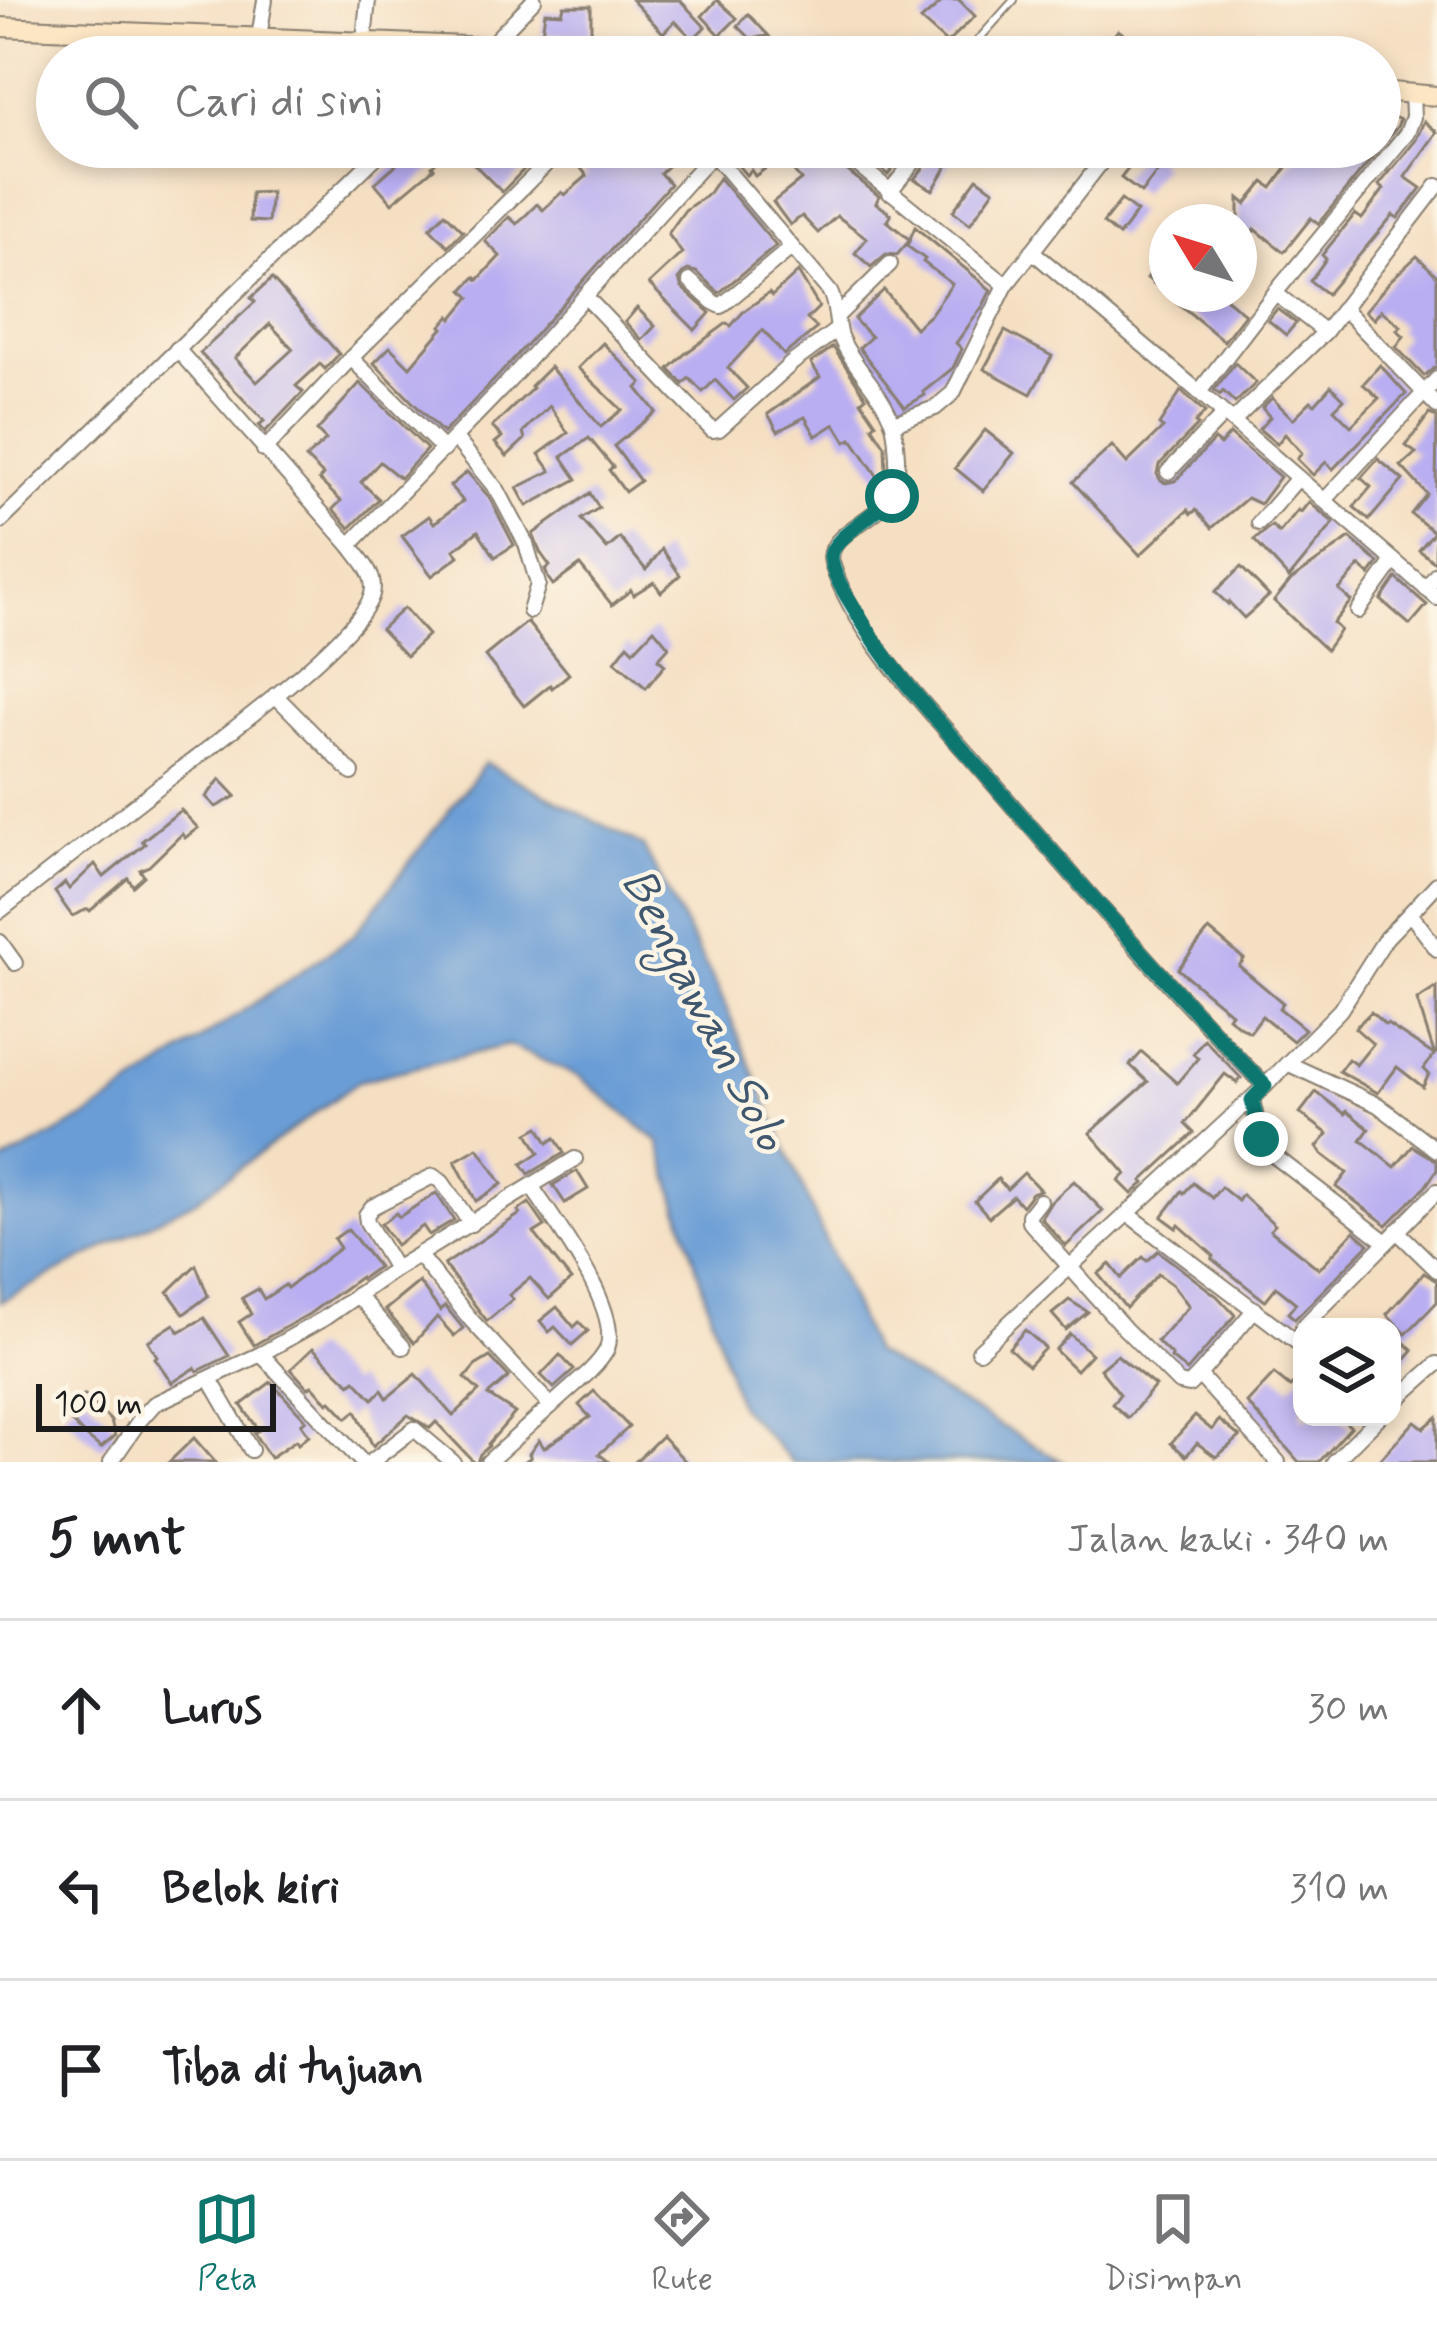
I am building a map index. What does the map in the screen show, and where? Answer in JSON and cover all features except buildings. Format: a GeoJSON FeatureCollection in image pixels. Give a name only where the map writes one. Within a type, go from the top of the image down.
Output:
{"type":"FeatureCollection","features":[{"type":"Feature","properties":{"kind":"street"},"geometry":{"type":"LineString","coordinates":[[260,36],[265,0]]}},
{"type":"Feature","properties":{"kind":"street"},"geometry":{"type":"LineString","coordinates":[[364,36],[368,0]]}},
{"type":"Feature","properties":{"kind":"street"},"geometry":{"type":"LineString","coordinates":[[499,36],[534,0]]}},
{"type":"Feature","properties":{"kind":"street"},"geometry":{"type":"LineString","coordinates":[[0,27],[234,36]]}},
{"type":"Feature","properties":{"kind":"street"},"geometry":{"type":"LineString","coordinates":[[1401,93],[1437,96]]}},
{"type":"Feature","properties":{"kind":"street"},"geometry":{"type":"LineString","coordinates":[[1401,140],[1413,117],[1412,94]]}},
{"type":"Feature","properties":{"kind":"street"},"geometry":{"type":"LineString","coordinates":[[0,522],[364,168]]}},
{"type":"Feature","properties":{"kind":"street"},"geometry":{"type":"LineString","coordinates":[[264,449],[542,168]]}},
{"type":"Feature","properties":{"kind":"street"},"geometry":{"type":"LineString","coordinates":[[350,545],[586,297],[701,168]]}},
{"type":"Feature","properties":{"kind":"street"},"geometry":{"type":"LineString","coordinates":[[729,168],[830,292],[838,322],[893,423],[896,490],[831,550],[842,588],[867,632],[1167,984],[1265,1086]]}},
{"type":"Feature","properties":{"kind":"street"},"geometry":{"type":"LineString","coordinates":[[860,168],[1006,285]]}},
{"type":"Feature","properties":{"kind":"street"},"geometry":{"type":"LineString","coordinates":[[889,193],[909,168]]}},
{"type":"Feature","properties":{"kind":"street"},"geometry":{"type":"LineString","coordinates":[[893,423],[943,404],[953,393],[1006,285],[1097,168]]}},
{"type":"Feature","properties":{"kind":"street"},"geometry":{"type":"LineString","coordinates":[[1198,392],[1378,168]]}},
{"type":"Feature","properties":{"kind":"street"},"geometry":{"type":"LineString","coordinates":[[1168,472],[1325,332],[1437,186]]}},
{"type":"Feature","properties":{"kind":"street"},"geometry":{"type":"LineString","coordinates":[[690,281],[721,306],[791,248]]}},
{"type":"Feature","properties":{"kind":"street"},"geometry":{"type":"LineString","coordinates":[[1032,251],[1432,593],[1437,574]]}},
{"type":"Feature","properties":{"kind":"street"},"geometry":{"type":"LineString","coordinates":[[586,297],[714,430],[838,322],[890,264]]}},
{"type":"Feature","properties":{"kind":"street"},"geometry":{"type":"LineString","coordinates":[[1275,293],[1325,332]]}},
{"type":"Feature","properties":{"kind":"street"},"geometry":{"type":"LineString","coordinates":[[1345,310],[1437,406]]}},
{"type":"Feature","properties":{"kind":"street"},"geometry":{"type":"LineString","coordinates":[[0,911],[275,695],[328,649],[369,601],[373,582],[350,545],[177,349]]}},
{"type":"Feature","properties":{"kind":"street"},"geometry":{"type":"LineString","coordinates":[[351,358],[449,444],[508,506],[538,584],[530,611]]}},
{"type":"Feature","properties":{"kind":"street"},"geometry":{"type":"LineString","coordinates":[[1325,500],[1437,379]]}},
{"type":"Feature","properties":{"kind":"street"},"geometry":{"type":"LineString","coordinates":[[1259,523],[1298,478]]}},
{"type":"Feature","properties":{"kind":"street"},"geometry":{"type":"LineString","coordinates":[[1358,611],[1394,561]]}},
{"type":"Feature","properties":{"kind":"street"},"geometry":{"type":"LineString","coordinates":[[275,695],[352,773]]}},
{"type":"Feature","properties":{"kind":"street"},"geometry":{"type":"LineString","coordinates":[[980,1351],[1289,1064],[1340,1010],[1386,938],[1437,884]]}},
{"type":"Feature","properties":{"kind":"street"},"geometry":{"type":"LineString","coordinates":[[1410,913],[1437,949]]}},
{"type":"Feature","properties":{"kind":"street"},"geometry":{"type":"LineString","coordinates":[[0,942],[15,963]]}},
{"type":"Feature","properties":{"kind":"street"},"geometry":{"type":"LineString","coordinates":[[1289,1064],[1378,1105],[1437,1150]]}},
{"type":"Feature","properties":{"kind":"street"},"geometry":{"type":"LineString","coordinates":[[1252,1100],[1268,1151],[1437,1270]]}},
{"type":"Feature","properties":{"kind":"street"},"geometry":{"type":"LineString","coordinates":[[111,1462],[149,1408],[323,1319],[394,1269],[575,1159]]}},
{"type":"Feature","properties":{"kind":"street"},"geometry":{"type":"LineString","coordinates":[[394,1269],[367,1222],[372,1207],[434,1176],[471,1224]]}},
{"type":"Feature","properties":{"kind":"street"},"geometry":{"type":"LineString","coordinates":[[488,1462],[595,1366],[609,1340],[597,1291],[532,1187]]}},
{"type":"Feature","properties":{"kind":"street"},"geometry":{"type":"LineString","coordinates":[[1316,1318],[1437,1191]]}},
{"type":"Feature","properties":{"kind":"street"},"geometry":{"type":"LineString","coordinates":[[1040,1201],[1030,1212],[1029,1222],[1177,1382],[1186,1386],[1199,1375],[1255,1309]]}},
{"type":"Feature","properties":{"kind":"street"},"geometry":{"type":"LineString","coordinates":[[1128,1214],[1255,1309],[1293,1331]]}},
{"type":"Feature","properties":{"kind":"street"},"geometry":{"type":"LineString","coordinates":[[419,1256],[551,1406]]}},
{"type":"Feature","properties":{"kind":"street"},"geometry":{"type":"LineString","coordinates":[[357,1295],[403,1347]]}},
{"type":"Feature","properties":{"kind":"street"},"geometry":{"type":"LineString","coordinates":[[261,1354],[366,1462],[414,1429],[452,1462]]}},
{"type":"Feature","properties":{"kind":"street"},"geometry":{"type":"LineString","coordinates":[[1401,1397],[1437,1364]]}},
{"type":"Feature","properties":{"kind":"street"},"geometry":{"type":"LineString","coordinates":[[1199,1375],[1278,1462]]}},
{"type":"Feature","properties":{"kind":"street"},"geometry":{"type":"LineString","coordinates":[[210,1379],[251,1450]]}},
{"type":"Feature","properties":{"kind":"street"},"geometry":{"type":"LineString","coordinates":[[1334,1462],[1370,1426]]}},
{"type":"Feature","properties":{"kind":"lane"},"geometry":{"type":"LineString","coordinates":[[982,36],[1014,0]]}},
{"type":"Feature","properties":{"kind":"water","name":"Bengawan Solo"},"geometry":{"type":"Polygon","coordinates":[[[485,763],[643,846],[718,989],[873,1352],[1063,1462],[792,1462],[738,1405],[659,1142],[580,1077],[508,1045],[359,1081],[196,1200],[0,1302],[0,1164],[92,1114],[354,935],[485,763]]]}},
{"type":"Feature","properties":{"kind":"route"},"geometry":{"type":"LineString","coordinates":[[892,496],[831,550],[842,588],[867,632],[1167,984],[1265,1086],[1252,1100],[1261,1139]]}}]}
